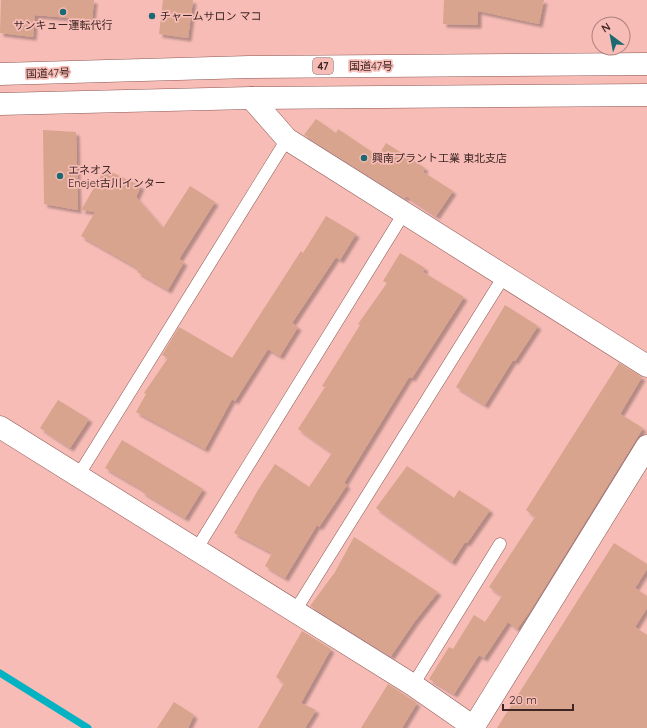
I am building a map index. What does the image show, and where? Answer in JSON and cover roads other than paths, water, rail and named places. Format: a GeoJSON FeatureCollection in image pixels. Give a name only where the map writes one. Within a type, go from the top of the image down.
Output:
{"type":"FeatureCollection","features":[{"type":"Feature","properties":{"kind":"main road","name":"国道47号"},"geometry":{"type":"LineString","coordinates":[[0,74],[249,67],[647,64]]}},
{"type":"Feature","properties":{"kind":"main road"},"geometry":{"type":"LineString","coordinates":[[0,104],[250,98],[647,94]]}},
{"type":"Feature","properties":{"kind":"main road"},"geometry":{"type":"LineString","coordinates":[[250,98],[287,139],[647,366]]}},
{"type":"Feature","properties":{"kind":"main road"},"geometry":{"type":"LineString","coordinates":[[0,427],[295,611],[413,686],[474,728],[647,446]]}},
{"type":"Feature","properties":{"kind":"lane"},"geometry":{"type":"LineString","coordinates":[[78,476],[287,139]]}},
{"type":"Feature","properties":{"kind":"lane"},"geometry":{"type":"LineString","coordinates":[[196,550],[404,213]]}},
{"type":"Feature","properties":{"kind":"lane"},"geometry":{"type":"LineString","coordinates":[[295,611],[504,276]]}},
{"type":"Feature","properties":{"kind":"lane"},"geometry":{"type":"LineString","coordinates":[[413,686],[500,544]]}},
{"type":"Feature","properties":{"kind":"waterway"},"geometry":{"type":"LineString","coordinates":[[0,673],[88,728]]}},
{"type":"Feature","properties":{"kind":"place","name":"サンキュー運転代行"},"geometry":{"type":"Point","coordinates":[63,12]}},
{"type":"Feature","properties":{"kind":"place","name":"チャームサロン マコ"},"geometry":{"type":"Point","coordinates":[152,16]}},
{"type":"Feature","properties":{"kind":"place","name":"興南プラント工業 東北支店"},"geometry":{"type":"Point","coordinates":[364,158]}},
{"type":"Feature","properties":{"kind":"place","name":"エネオス Enejet古川インター"},"geometry":{"type":"Point","coordinates":[60,176]}}]}
